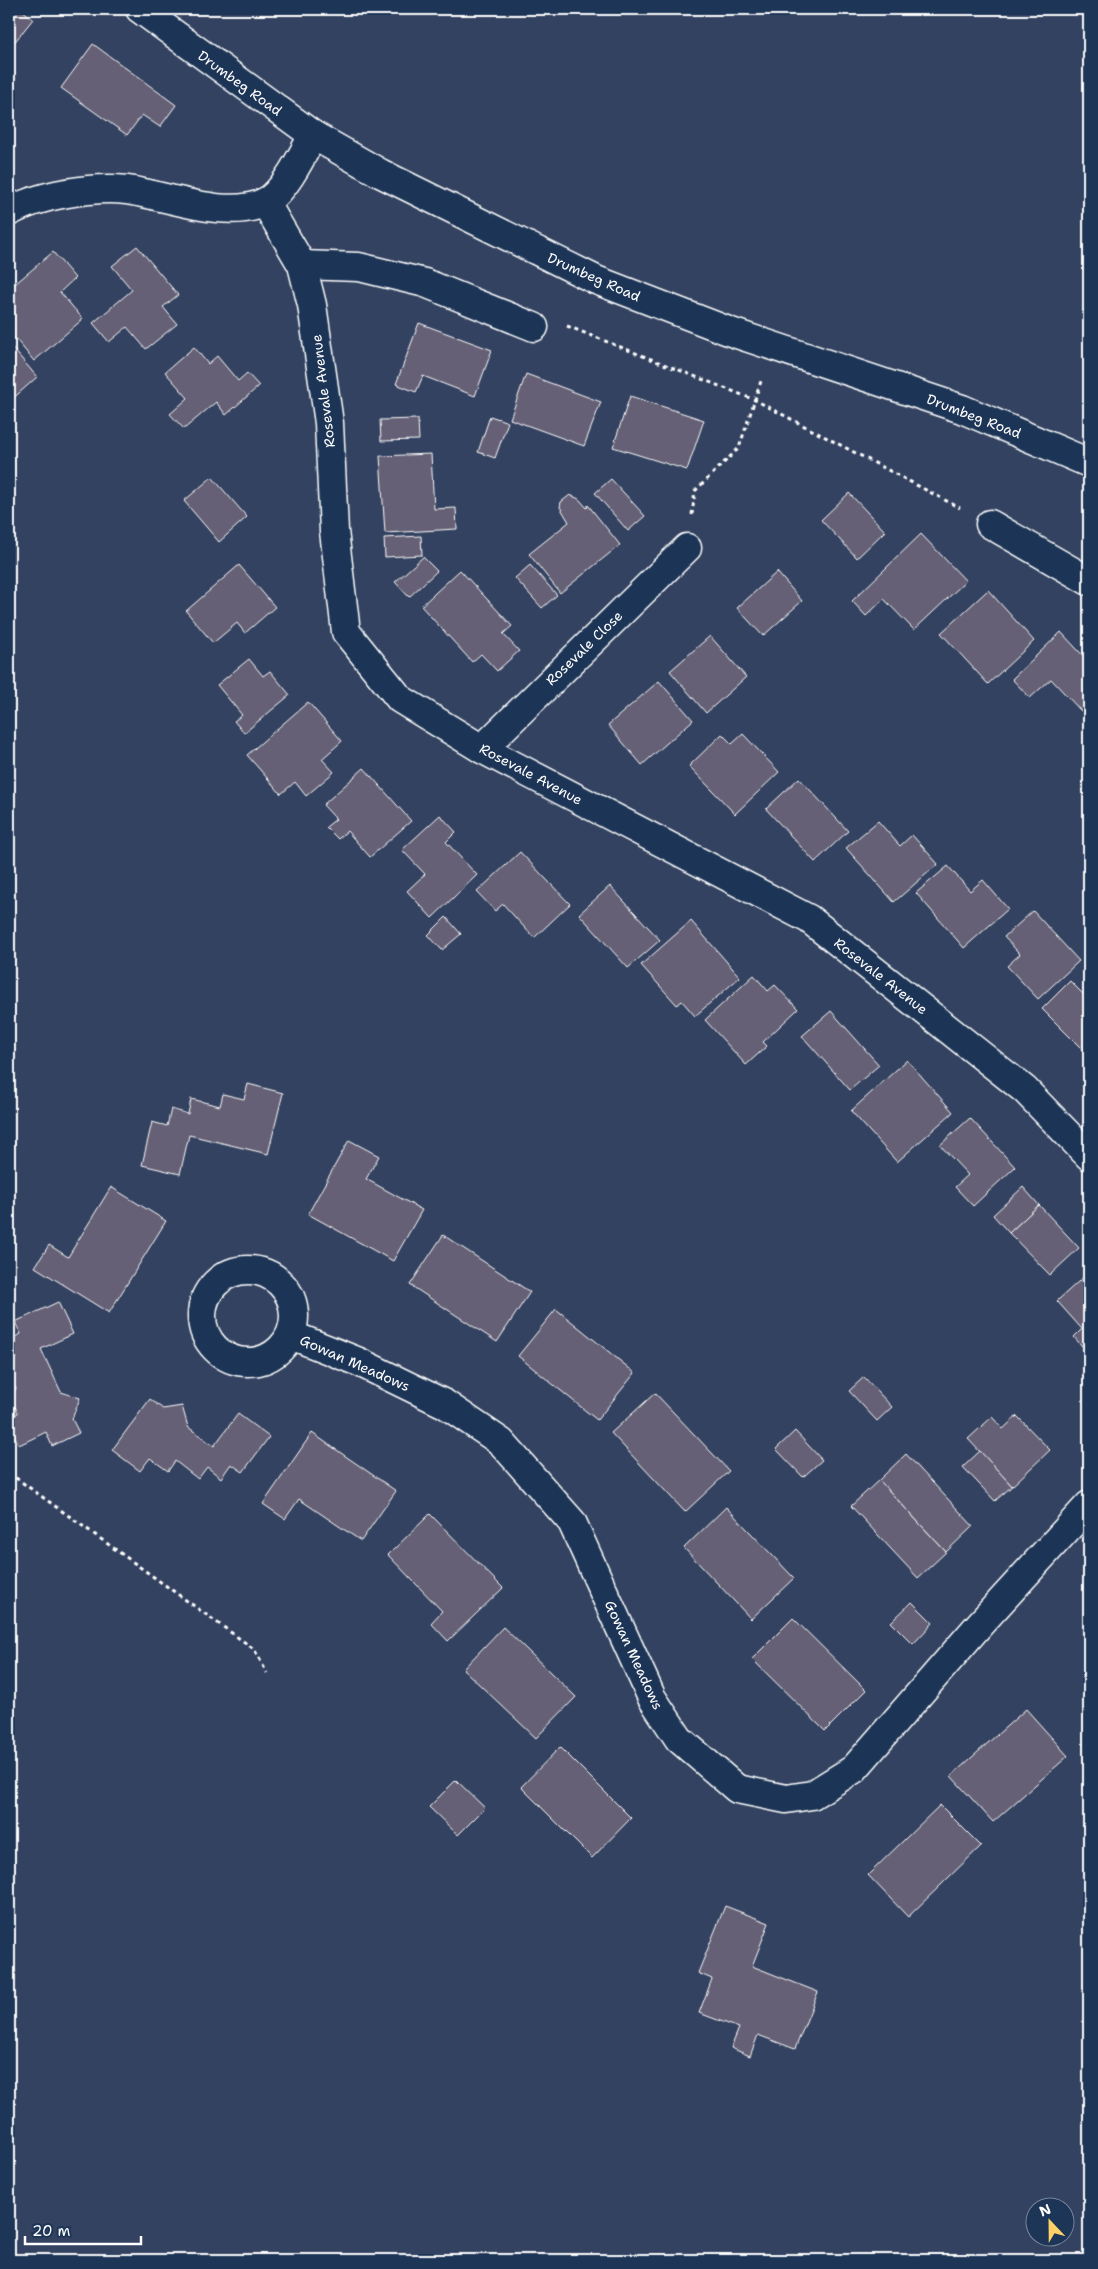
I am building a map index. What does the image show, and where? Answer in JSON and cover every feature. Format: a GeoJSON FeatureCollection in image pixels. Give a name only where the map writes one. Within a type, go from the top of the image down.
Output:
{"type":"FeatureCollection","features":[{"type":"Feature","properties":{"kind":"street","name":"Drumbeg Road"},"geometry":{"type":"LineString","coordinates":[[140,9],[313,135],[380,173],[448,208],[596,280],[731,332],[962,409],[1089,463]]}},
{"type":"Feature","properties":{"kind":"street"},"geometry":{"type":"LineString","coordinates":[[9,212],[20,206],[76,191],[126,190],[187,204],[235,210],[265,202],[285,183],[313,135]]}},
{"type":"Feature","properties":{"kind":"street","name":"Rosevale Avenue"},"geometry":{"type":"LineString","coordinates":[[265,202],[302,265],[312,305],[330,423],[334,530],[346,632],[400,699],[482,749],[809,919],[1025,1090],[1089,1156]]}},
{"type":"Feature","properties":{"kind":"street"},"geometry":{"type":"LineString","coordinates":[[302,265],[359,267],[425,284],[534,327]]}},
{"type":"Feature","properties":{"kind":"street"},"geometry":{"type":"LineString","coordinates":[[990,524],[1089,581]]}},
{"type":"Feature","properties":{"kind":"street","name":"Rosevale Close"},"geometry":{"type":"LineString","coordinates":[[482,749],[687,548]]}},
{"type":"Feature","properties":{"kind":"street","name":"Gowan Meadows"},"geometry":{"type":"LineString","coordinates":[[291,1335],[359,1362],[445,1404],[501,1442],[572,1522],[652,1698],[679,1739],[738,1789],[786,1799],[812,1795],[854,1769],[980,1624],[1089,1505]]}},
{"type":"Feature","properties":{"kind":"path"},"geometry":{"type":"LineString","coordinates":[[534,327],[566,326],[755,400],[990,524]]}},
{"type":"Feature","properties":{"kind":"path"},"geometry":{"type":"LineString","coordinates":[[687,548],[696,491],[739,448],[755,400]]}},
{"type":"Feature","properties":{"kind":"path"},"geometry":{"type":"LineString","coordinates":[[9,1474],[254,1649],[266,1673]]}},
{"type":"Feature","properties":{"kind":"building"},"geometry":{"type":"Polygon","coordinates":[[[9,9],[21,9],[33,19],[9,49],[9,9]]]}},
{"type":"Feature","properties":{"kind":"building"},"geometry":{"type":"Polygon","coordinates":[[[93,44],[176,105],[160,127],[142,115],[127,135],[61,88],[93,44]]]}},
{"type":"Feature","properties":{"kind":"building"},"geometry":{"type":"Polygon","coordinates":[[[137,246],[178,295],[163,307],[177,324],[146,349],[127,327],[109,342],[93,323],[132,290],[112,266],[137,246]]]}},
{"type":"Feature","properties":{"kind":"building"},"geometry":{"type":"Polygon","coordinates":[[[53,252],[75,278],[60,292],[83,319],[34,361],[9,331],[9,289],[53,252]]]}},
{"type":"Feature","properties":{"kind":"building"},"geometry":{"type":"Polygon","coordinates":[[[419,323],[492,350],[475,396],[423,376],[416,392],[396,384],[419,323]]]}},
{"type":"Feature","properties":{"kind":"building"},"geometry":{"type":"Polygon","coordinates":[[[9,344],[37,377],[9,402],[9,344]]]}},
{"type":"Feature","properties":{"kind":"building"},"geometry":{"type":"Polygon","coordinates":[[[194,347],[208,364],[217,356],[238,381],[247,373],[259,386],[226,415],[216,402],[184,429],[170,414],[188,398],[165,372],[194,347]]]}},
{"type":"Feature","properties":{"kind":"building"},"geometry":{"type":"Polygon","coordinates":[[[526,374],[601,402],[584,446],[510,419],[526,374]]]}},
{"type":"Feature","properties":{"kind":"building"},"geometry":{"type":"Polygon","coordinates":[[[630,396],[704,420],[687,470],[613,447],[630,396]]]}},
{"type":"Feature","properties":{"kind":"building"},"geometry":{"type":"Polygon","coordinates":[[[490,416],[508,422],[495,458],[478,452],[490,416]]]}},
{"type":"Feature","properties":{"kind":"building"},"geometry":{"type":"Polygon","coordinates":[[[418,419],[419,440],[381,441],[380,420],[418,419]]]}},
{"type":"Feature","properties":{"kind":"building"},"geometry":{"type":"Polygon","coordinates":[[[431,454],[434,509],[456,508],[457,529],[385,533],[380,456],[431,454]]]}},
{"type":"Feature","properties":{"kind":"building"},"geometry":{"type":"Polygon","coordinates":[[[212,477],[247,517],[219,542],[184,501],[212,477]]]}},
{"type":"Feature","properties":{"kind":"building"},"geometry":{"type":"Polygon","coordinates":[[[611,479],[645,516],[628,531],[595,493],[611,479]]]}},
{"type":"Feature","properties":{"kind":"building"},"geometry":{"type":"Polygon","coordinates":[[[849,493],[885,531],[857,558],[821,520],[849,493]]]}},
{"type":"Feature","properties":{"kind":"building"},"geometry":{"type":"Polygon","coordinates":[[[570,495],[579,499],[587,508],[588,505],[620,545],[560,593],[529,554],[569,522],[560,507],[561,502],[570,495]]]}},
{"type":"Feature","properties":{"kind":"building"},"geometry":{"type":"Polygon","coordinates":[[[921,534],[966,581],[914,630],[884,599],[866,616],[852,601],[921,534]]]}},
{"type":"Feature","properties":{"kind":"building"},"geometry":{"type":"Polygon","coordinates":[[[421,536],[422,555],[385,557],[384,538],[421,536]]]}},
{"type":"Feature","properties":{"kind":"building"},"geometry":{"type":"Polygon","coordinates":[[[423,557],[437,571],[409,597],[395,582],[423,557]]]}},
{"type":"Feature","properties":{"kind":"building"},"geometry":{"type":"Polygon","coordinates":[[[239,565],[275,607],[245,633],[237,623],[213,643],[186,611],[239,565]]]}},
{"type":"Feature","properties":{"kind":"building"},"geometry":{"type":"Polygon","coordinates":[[[530,565],[557,595],[542,608],[515,578],[530,565]]]}},
{"type":"Feature","properties":{"kind":"building"},"geometry":{"type":"Polygon","coordinates":[[[460,570],[512,626],[503,634],[519,651],[497,671],[481,654],[472,662],[421,606],[460,570]]]}},
{"type":"Feature","properties":{"kind":"building"},"geometry":{"type":"Polygon","coordinates":[[[777,572],[802,601],[763,636],[737,608],[777,572]]]}},
{"type":"Feature","properties":{"kind":"building"},"geometry":{"type":"Polygon","coordinates":[[[988,590],[1034,641],[988,684],[941,633],[988,590]]]}},
{"type":"Feature","properties":{"kind":"building"},"geometry":{"type":"Polygon","coordinates":[[[1061,632],[1089,662],[1089,703],[1081,711],[1051,679],[1030,698],[1012,679],[1061,632]]]}},
{"type":"Feature","properties":{"kind":"building"},"geometry":{"type":"Polygon","coordinates":[[[710,636],[746,677],[706,713],[670,671],[710,636]]]}},
{"type":"Feature","properties":{"kind":"building"},"geometry":{"type":"Polygon","coordinates":[[[249,659],[263,676],[270,671],[290,695],[244,733],[234,721],[242,715],[217,685],[249,659]]]}},
{"type":"Feature","properties":{"kind":"building"},"geometry":{"type":"Polygon","coordinates":[[[659,681],[693,720],[642,765],[608,725],[659,681]]]}},
{"type":"Feature","properties":{"kind":"building"},"geometry":{"type":"Polygon","coordinates":[[[308,702],[342,741],[322,759],[334,772],[306,796],[295,782],[281,794],[247,755],[308,702]]]}},
{"type":"Feature","properties":{"kind":"building"},"geometry":{"type":"Polygon","coordinates":[[[722,734],[732,744],[743,734],[779,772],[735,814],[689,766],[722,734]]]}},
{"type":"Feature","properties":{"kind":"building"},"geometry":{"type":"Polygon","coordinates":[[[364,768],[411,821],[370,857],[347,831],[338,839],[326,827],[336,819],[323,805],[364,768]]]}},
{"type":"Feature","properties":{"kind":"building"},"geometry":{"type":"Polygon","coordinates":[[[799,778],[848,831],[815,862],[766,809],[799,778]]]}},
{"type":"Feature","properties":{"kind":"building"},"geometry":{"type":"Polygon","coordinates":[[[440,815],[456,832],[446,842],[477,875],[432,918],[407,891],[425,874],[402,850],[440,815]]]}},
{"type":"Feature","properties":{"kind":"building"},"geometry":{"type":"Polygon","coordinates":[[[878,821],[900,846],[912,835],[938,864],[894,902],[846,848],[878,821]]]}},
{"type":"Feature","properties":{"kind":"building"},"geometry":{"type":"Polygon","coordinates":[[[520,852],[570,904],[534,938],[503,904],[495,911],[477,892],[520,852]]]}},
{"type":"Feature","properties":{"kind":"building"},"geometry":{"type":"Polygon","coordinates":[[[948,866],[970,891],[983,880],[1008,909],[964,948],[916,893],[948,866]]]}},
{"type":"Feature","properties":{"kind":"building"},"geometry":{"type":"Polygon","coordinates":[[[610,886],[660,940],[628,968],[579,914],[610,886]]]}},
{"type":"Feature","properties":{"kind":"building"},"geometry":{"type":"Polygon","coordinates":[[[1033,911],[1079,961],[1038,999],[1007,966],[1020,954],[1004,937],[1033,911]]]}},
{"type":"Feature","properties":{"kind":"building"},"geometry":{"type":"Polygon","coordinates":[[[446,917],[461,934],[442,950],[428,935],[446,917]]]}},
{"type":"Feature","properties":{"kind":"building"},"geometry":{"type":"Polygon","coordinates":[[[691,921],[740,977],[695,1016],[682,1001],[677,1005],[641,965],[691,921]]]}},
{"type":"Feature","properties":{"kind":"building"},"geometry":{"type":"Polygon","coordinates":[[[754,975],[768,991],[775,985],[798,1009],[763,1042],[767,1046],[746,1065],[705,1020],[754,975]]]}},
{"type":"Feature","properties":{"kind":"building"},"geometry":{"type":"Polygon","coordinates":[[[1070,981],[1089,1000],[1089,1056],[1042,1009],[1070,981]]]}},
{"type":"Feature","properties":{"kind":"building"},"geometry":{"type":"Polygon","coordinates":[[[831,1011],[879,1065],[850,1090],[802,1036],[831,1011]]]}},
{"type":"Feature","properties":{"kind":"building"},"geometry":{"type":"Polygon","coordinates":[[[907,1060],[953,1112],[897,1162],[851,1111],[907,1060]]]}},
{"type":"Feature","properties":{"kind":"building"},"geometry":{"type":"Polygon","coordinates":[[[248,1084],[283,1093],[268,1154],[189,1135],[180,1174],[142,1165],[152,1122],[167,1126],[171,1109],[188,1114],[191,1099],[220,1106],[223,1094],[244,1099],[248,1084]]]}},
{"type":"Feature","properties":{"kind":"building"},"geometry":{"type":"Polygon","coordinates":[[[970,1118],[1015,1167],[973,1206],[955,1187],[968,1175],[940,1145],[970,1118]]]}},
{"type":"Feature","properties":{"kind":"building"},"geometry":{"type":"Polygon","coordinates":[[[349,1140],[379,1156],[366,1179],[422,1210],[393,1261],[308,1214],[349,1140]]]}},
{"type":"Feature","properties":{"kind":"building"},"geometry":{"type":"Polygon","coordinates":[[[111,1187],[166,1221],[109,1313],[35,1267],[49,1245],[68,1257],[111,1187]]]}},
{"type":"Feature","properties":{"kind":"building"},"geometry":{"type":"Polygon","coordinates":[[[1023,1187],[1039,1205],[1009,1233],[993,1215],[1023,1187]]]}},
{"type":"Feature","properties":{"kind":"building"},"geometry":{"type":"Polygon","coordinates":[[[1039,1205],[1079,1248],[1050,1275],[1009,1233],[1039,1205]]]}},
{"type":"Feature","properties":{"kind":"building"},"geometry":{"type":"Polygon","coordinates":[[[443,1235],[530,1292],[497,1342],[410,1285],[443,1235]]]}},
{"type":"Feature","properties":{"kind":"building"},"geometry":{"type":"Polygon","coordinates":[[[1089,1272],[1089,1354],[1074,1337],[1082,1329],[1057,1301],[1089,1272]]]}},
{"type":"Feature","properties":{"kind":"building"},"geometry":{"type":"Polygon","coordinates":[[[58,1302],[73,1334],[41,1349],[61,1392],[80,1398],[72,1419],[79,1433],[52,1446],[46,1432],[19,1445],[9,1424],[9,1418],[18,1413],[9,1394],[16,1389],[9,1374],[9,1361],[16,1358],[9,1340],[21,1334],[15,1322],[58,1302]]]}},
{"type":"Feature","properties":{"kind":"building"},"geometry":{"type":"Polygon","coordinates":[[[556,1309],[635,1373],[597,1420],[518,1356],[556,1309]]]}},
{"type":"Feature","properties":{"kind":"building"},"geometry":{"type":"Polygon","coordinates":[[[864,1377],[892,1407],[877,1421],[849,1391],[864,1377]]]}},
{"type":"Feature","properties":{"kind":"building"},"geometry":{"type":"Polygon","coordinates":[[[655,1393],[729,1471],[685,1512],[611,1433],[655,1393]]]}},
{"type":"Feature","properties":{"kind":"building"},"geometry":{"type":"Polygon","coordinates":[[[150,1399],[163,1409],[182,1406],[188,1427],[214,1446],[238,1414],[269,1437],[243,1472],[231,1464],[221,1478],[207,1467],[198,1479],[175,1461],[168,1471],[150,1458],[140,1471],[112,1450],[150,1399]]]}},
{"type":"Feature","properties":{"kind":"building"},"geometry":{"type":"Polygon","coordinates":[[[1017,1416],[1050,1450],[1012,1486],[968,1439],[992,1417],[1003,1429],[1017,1416]]]}},
{"type":"Feature","properties":{"kind":"building"},"geometry":{"type":"Polygon","coordinates":[[[795,1431],[822,1460],[803,1477],[776,1449],[795,1431]]]}},
{"type":"Feature","properties":{"kind":"building"},"geometry":{"type":"Polygon","coordinates":[[[312,1433],[396,1491],[361,1541],[299,1499],[285,1519],[263,1504],[312,1433]]]}},
{"type":"Feature","properties":{"kind":"building"},"geometry":{"type":"Polygon","coordinates":[[[980,1451],[1012,1486],[995,1501],[963,1467],[980,1451]]]}},
{"type":"Feature","properties":{"kind":"building"},"geometry":{"type":"Polygon","coordinates":[[[906,1454],[973,1526],[946,1552],[879,1480],[906,1454]]]}},
{"type":"Feature","properties":{"kind":"building"},"geometry":{"type":"Polygon","coordinates":[[[879,1480],[946,1552],[918,1578],[851,1506],[879,1480]]]}},
{"type":"Feature","properties":{"kind":"building"},"geometry":{"type":"Polygon","coordinates":[[[726,1507],[794,1578],[751,1619],[684,1548],[726,1507]]]}},
{"type":"Feature","properties":{"kind":"building"},"geometry":{"type":"Polygon","coordinates":[[[430,1514],[503,1588],[448,1641],[431,1623],[442,1611],[388,1555],[430,1514]]]}},
{"type":"Feature","properties":{"kind":"building"},"geometry":{"type":"Polygon","coordinates":[[[912,1602],[933,1623],[913,1644],[891,1622],[912,1602]]]}},
{"type":"Feature","properties":{"kind":"building"},"geometry":{"type":"Polygon","coordinates":[[[793,1618],[866,1690],[825,1731],[752,1659],[793,1618]]]}},
{"type":"Feature","properties":{"kind":"building"},"geometry":{"type":"Polygon","coordinates":[[[503,1627],[576,1697],[536,1738],[463,1669],[503,1627]]]}},
{"type":"Feature","properties":{"kind":"building"},"geometry":{"type":"Polygon","coordinates":[[[1026,1709],[1068,1756],[993,1822],[951,1776],[1026,1709]]]}},
{"type":"Feature","properties":{"kind":"building"},"geometry":{"type":"Polygon","coordinates":[[[560,1747],[631,1818],[592,1858],[521,1787],[560,1747]]]}},
{"type":"Feature","properties":{"kind":"building"},"geometry":{"type":"Polygon","coordinates":[[[456,1780],[485,1808],[458,1835],[429,1807],[456,1780]]]}},
{"type":"Feature","properties":{"kind":"building"},"geometry":{"type":"Polygon","coordinates":[[[940,1805],[981,1846],[908,1917],[868,1875],[940,1805]]]}},
{"type":"Feature","properties":{"kind":"building"},"geometry":{"type":"Polygon","coordinates":[[[725,1906],[769,1923],[752,1966],[818,1992],[795,2049],[758,2035],[750,2056],[731,2048],[739,2028],[699,2013],[712,1979],[698,1973],[725,1906]]]}}]}
